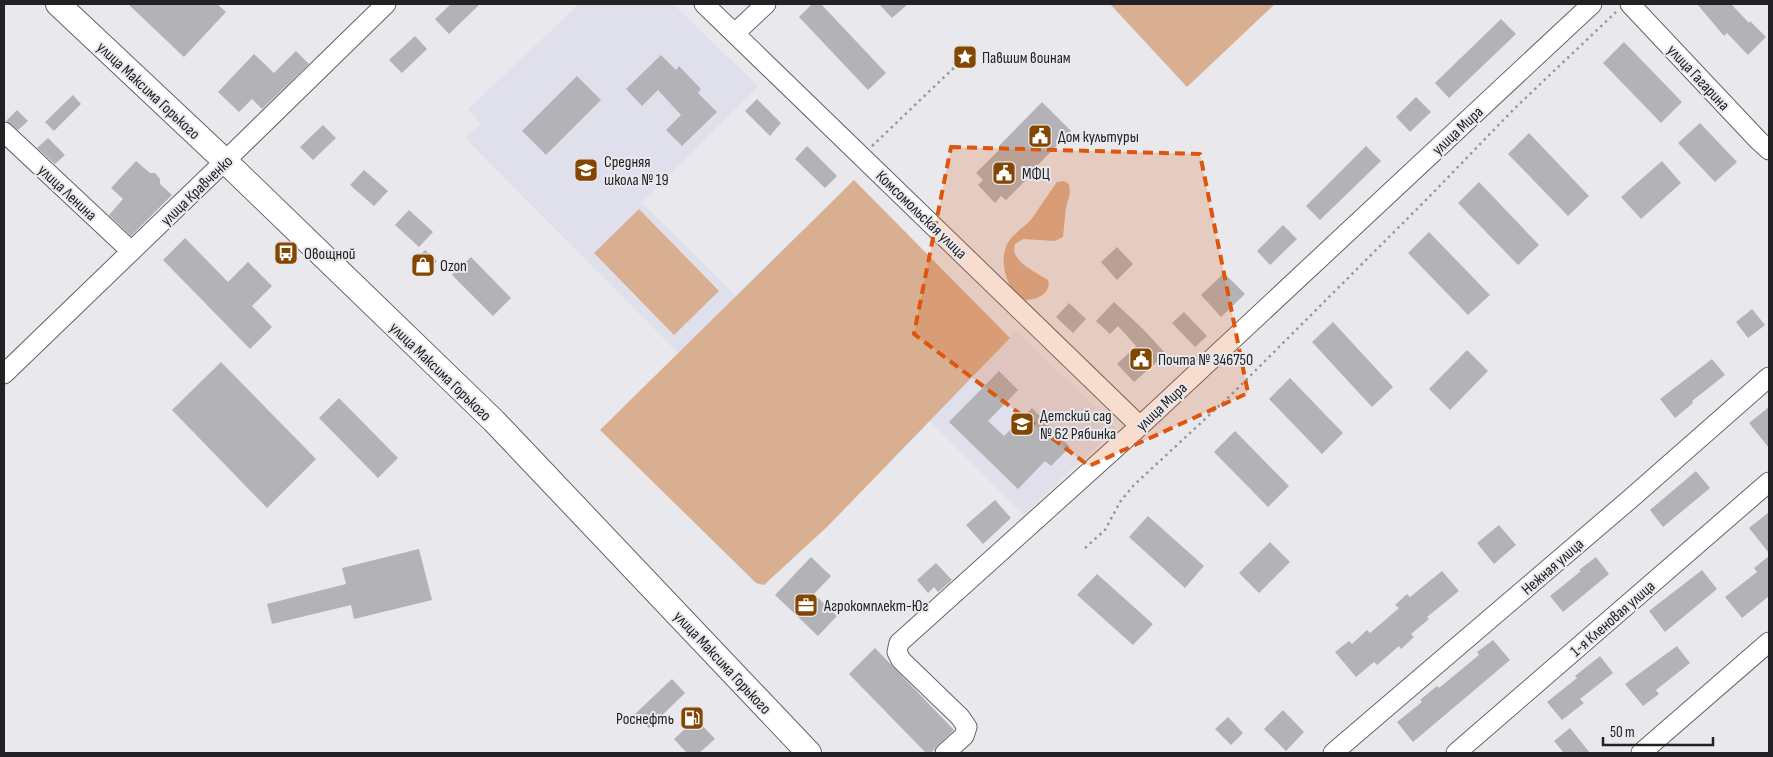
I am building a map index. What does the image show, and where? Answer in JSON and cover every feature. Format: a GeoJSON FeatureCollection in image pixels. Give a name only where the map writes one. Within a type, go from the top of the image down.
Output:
{"type":"FeatureCollection","features":[{"type":"Feature","properties":{"kind":"main road","name":"улица Максима Горького"},"geometry":{"type":"LineString","coordinates":[[58,4],[226,161],[494,421],[809,753]]}},
{"type":"Feature","properties":{"kind":"street","name":"улица Кравченко"},"geometry":{"type":"LineString","coordinates":[[4,374],[386,4]]}},
{"type":"Feature","properties":{"kind":"street","name":"Комсомольская улица"},"geometry":{"type":"LineString","coordinates":[[704,4],[1140,426]]}},
{"type":"Feature","properties":{"kind":"street"},"geometry":{"type":"LineString","coordinates":[[736,33],[766,4]]}},
{"type":"Feature","properties":{"kind":"street","name":"улица Мира"},"geometry":{"type":"LineString","coordinates":[[945,753],[964,736],[967,727],[960,716],[901,660],[898,652],[899,643],[1140,426],[1592,4]]}},
{"type":"Feature","properties":{"kind":"street","name":"улица Гагарина"},"geometry":{"type":"LineString","coordinates":[[1624,7],[1769,150]]}},
{"type":"Feature","properties":{"kind":"street","name":"улица Ленина"},"geometry":{"type":"LineString","coordinates":[[4,132],[132,251]]}},
{"type":"Feature","properties":{"kind":"street","name":"Нежная улица"},"geometry":{"type":"LineString","coordinates":[[1333,753],[1614,513],[1769,377]]}},
{"type":"Feature","properties":{"kind":"street","name":"1-я Кленовая улица"},"geometry":{"type":"LineString","coordinates":[[1456,753],[1769,482]]}},
{"type":"Feature","properties":{"kind":"street"},"geometry":{"type":"LineString","coordinates":[[1641,753],[1769,642]]}},
{"type":"Feature","properties":{"kind":"path"},"geometry":{"type":"LineString","coordinates":[[1086,548],[1105,530],[1120,502],[1134,485],[1232,394],[1427,200],[1514,109],[1624,7]]}},
{"type":"Feature","properties":{"kind":"path"},"geometry":{"type":"LineString","coordinates":[[862,155],[958,64]]}},
{"type":"Feature","properties":{"kind":"highlighted area"},"geometry":{"type":"Polygon","coordinates":[[[951,147],[1200,154],[1248,393],[1089,466],[914,334],[951,147]]]}},
{"type":"Feature","properties":{"kind":"shaded area","name":"Средняя школа № 19"},"geometry":{"type":"Polygon","coordinates":[[[579,4],[673,4],[758,86],[642,203],[736,296],[679,354],[465,138],[481,124],[468,109],[579,4]]]}},
{"type":"Feature","properties":{"kind":"shaded area"},"geometry":{"type":"Polygon","coordinates":[[[1110,4],[1275,4],[1187,87],[1110,4]]]}},
{"type":"Feature","properties":{"kind":"shaded area"},"geometry":{"type":"Polygon","coordinates":[[[854,180],[1010,338],[828,526],[764,585],[756,583],[600,430],[854,180]]]}},
{"type":"Feature","properties":{"kind":"shaded area"},"geometry":{"type":"Polygon","coordinates":[[[1064,181],[1069,184],[1070,193],[1066,208],[1063,237],[1055,241],[1023,239],[1015,244],[1014,250],[1020,261],[1048,280],[1049,284],[1046,292],[1039,297],[1031,300],[1021,299],[1016,296],[1007,280],[1004,267],[1006,247],[1013,236],[1033,217],[1057,182],[1064,181]]]}},
{"type":"Feature","properties":{"kind":"shaded area"},"geometry":{"type":"Polygon","coordinates":[[[639,209],[719,291],[674,335],[594,253],[639,209]]]}},
{"type":"Feature","properties":{"kind":"shaded area","name":"Детский сад № 62 Рябинка"},"geometry":{"type":"Polygon","coordinates":[[[1017,331],[1116,428],[1024,515],[929,420],[1017,331]]]}},
{"type":"Feature","properties":{"kind":"building"},"geometry":{"type":"Polygon","coordinates":[[[128,4],[217,4],[226,12],[184,57],[128,4]]]}},
{"type":"Feature","properties":{"kind":"building"},"geometry":{"type":"Polygon","coordinates":[[[451,4],[480,4],[449,34],[435,19],[451,4]]]}},
{"type":"Feature","properties":{"kind":"building"},"geometry":{"type":"Polygon","coordinates":[[[812,4],[821,4],[886,73],[868,90],[799,17],[812,4]]]}},
{"type":"Feature","properties":{"kind":"building"},"geometry":{"type":"Polygon","coordinates":[[[879,4],[908,4],[892,18],[879,4]]]}},
{"type":"Feature","properties":{"kind":"building"},"geometry":{"type":"Polygon","coordinates":[[[1697,4],[1731,4],[1766,37],[1748,55],[1727,33],[1724,36],[1697,4]]]}},
{"type":"Feature","properties":{"kind":"building"},"geometry":{"type":"Polygon","coordinates":[[[1501,19],[1516,34],[1449,98],[1435,83],[1501,19]]]}},
{"type":"Feature","properties":{"kind":"building"},"geometry":{"type":"Polygon","coordinates":[[[415,36],[427,49],[402,73],[389,60],[415,36]]]}},
{"type":"Feature","properties":{"kind":"building"},"geometry":{"type":"Polygon","coordinates":[[[1624,42],[1682,102],[1661,123],[1603,63],[1624,42]]]}},
{"type":"Feature","properties":{"kind":"building"},"geometry":{"type":"Polygon","coordinates":[[[296,51],[309,64],[262,109],[252,99],[239,112],[218,92],[254,54],[274,73],[296,51]]]}},
{"type":"Feature","properties":{"kind":"building"},"geometry":{"type":"Polygon","coordinates":[[[661,55],[676,70],[679,66],[701,89],[698,93],[717,112],[682,146],[666,130],[681,115],[658,90],[642,106],[626,89],[661,55]]]}},
{"type":"Feature","properties":{"kind":"building"},"geometry":{"type":"Polygon","coordinates":[[[577,76],[601,100],[546,155],[522,131],[577,76]]]}},
{"type":"Feature","properties":{"kind":"building"},"geometry":{"type":"Polygon","coordinates":[[[73,95],[81,104],[54,131],[45,122],[73,95]]]}},
{"type":"Feature","properties":{"kind":"building"},"geometry":{"type":"Polygon","coordinates":[[[1416,97],[1431,112],[1410,132],[1396,117],[1416,97]]]}},
{"type":"Feature","properties":{"kind":"building"},"geometry":{"type":"Polygon","coordinates":[[[757,99],[781,123],[770,136],[745,111],[757,99]]]}},
{"type":"Feature","properties":{"kind":"building"},"geometry":{"type":"Polygon","coordinates":[[[1042,102],[1071,131],[1006,200],[1001,196],[995,203],[978,185],[983,180],[976,173],[1001,148],[999,146],[1042,102]]]}},
{"type":"Feature","properties":{"kind":"building"},"geometry":{"type":"Polygon","coordinates":[[[17,110],[28,121],[18,130],[6,121],[17,110]]]}},
{"type":"Feature","properties":{"kind":"building"},"geometry":{"type":"Polygon","coordinates":[[[1700,123],[1737,162],[1715,182],[1678,143],[1700,123]]]}},
{"type":"Feature","properties":{"kind":"building"},"geometry":{"type":"Polygon","coordinates":[[[323,125],[336,138],[313,160],[300,147],[323,125]]]}},
{"type":"Feature","properties":{"kind":"building"},"geometry":{"type":"Polygon","coordinates":[[[1529,133],[1589,196],[1568,216],[1508,154],[1529,133]]]}},
{"type":"Feature","properties":{"kind":"building"},"geometry":{"type":"Polygon","coordinates":[[[48,138],[65,155],[55,164],[37,148],[48,138]]]}},
{"type":"Feature","properties":{"kind":"building"},"geometry":{"type":"Polygon","coordinates":[[[807,146],[837,176],[825,188],[795,159],[807,146]]]}},
{"type":"Feature","properties":{"kind":"building"},"geometry":{"type":"Polygon","coordinates":[[[1366,146],[1381,161],[1320,220],[1306,206],[1366,146]]]}},
{"type":"Feature","properties":{"kind":"building"},"geometry":{"type":"Polygon","coordinates":[[[136,161],[150,173],[155,173],[160,179],[160,184],[172,195],[131,236],[109,215],[123,199],[111,188],[136,161]]]}},
{"type":"Feature","properties":{"kind":"building"},"geometry":{"type":"Polygon","coordinates":[[[1662,161],[1681,183],[1641,219],[1621,197],[1662,161]]]}},
{"type":"Feature","properties":{"kind":"building"},"geometry":{"type":"Polygon","coordinates":[[[364,170],[388,191],[374,206],[350,185],[364,170]]]}},
{"type":"Feature","properties":{"kind":"building"},"geometry":{"type":"Polygon","coordinates":[[[1479,182],[1539,245],[1518,265],[1458,203],[1479,182]]]}},
{"type":"Feature","properties":{"kind":"building"},"geometry":{"type":"Polygon","coordinates":[[[409,210],[433,232],[419,247],[395,225],[409,210]]]}},
{"type":"Feature","properties":{"kind":"building"},"geometry":{"type":"Polygon","coordinates":[[[1283,225],[1297,239],[1270,265],[1257,251],[1283,225]]]}},
{"type":"Feature","properties":{"kind":"building"},"geometry":{"type":"Polygon","coordinates":[[[1429,232],[1490,295],[1468,315],[1408,253],[1429,232]]]}},
{"type":"Feature","properties":{"kind":"building"},"geometry":{"type":"Polygon","coordinates":[[[185,238],[228,282],[248,262],[272,286],[252,306],[272,327],[250,349],[163,260],[185,238]]]}},
{"type":"Feature","properties":{"kind":"building"},"geometry":{"type":"Polygon","coordinates":[[[1117,247],[1133,264],[1117,280],[1101,262],[1117,247]]]}},
{"type":"Feature","properties":{"kind":"building"},"geometry":{"type":"Polygon","coordinates":[[[425,250],[437,261],[426,273],[414,262],[425,250]]]}},
{"type":"Feature","properties":{"kind":"building"},"geometry":{"type":"Polygon","coordinates":[[[471,257],[511,298],[493,316],[452,275],[471,257]]]}},
{"type":"Feature","properties":{"kind":"building"},"geometry":{"type":"Polygon","coordinates":[[[1224,273],[1245,294],[1221,317],[1201,295],[1224,273]]]}},
{"type":"Feature","properties":{"kind":"building","name":"Почта № 346750"},"geometry":{"type":"Polygon","coordinates":[[[1114,302],[1166,354],[1134,382],[1117,364],[1136,346],[1118,326],[1110,334],[1096,321],[1114,302]]]}},
{"type":"Feature","properties":{"kind":"building"},"geometry":{"type":"Polygon","coordinates":[[[1069,303],[1086,319],[1073,333],[1056,317],[1069,303]]]}},
{"type":"Feature","properties":{"kind":"building"},"geometry":{"type":"Polygon","coordinates":[[[1752,309],[1765,325],[1748,338],[1736,322],[1752,309]]]}},
{"type":"Feature","properties":{"kind":"building"},"geometry":{"type":"Polygon","coordinates":[[[1184,312],[1207,336],[1195,347],[1172,323],[1184,312]]]}},
{"type":"Feature","properties":{"kind":"building"},"geometry":{"type":"Polygon","coordinates":[[[1333,322],[1393,387],[1372,407],[1312,342],[1333,322]]]}},
{"type":"Feature","properties":{"kind":"building"},"geometry":{"type":"Polygon","coordinates":[[[1467,350],[1488,371],[1450,410],[1429,389],[1467,350]]]}},
{"type":"Feature","properties":{"kind":"building"},"geometry":{"type":"Polygon","coordinates":[[[1712,359],[1725,375],[1692,401],[1693,403],[1675,418],[1660,399],[1712,359]]]}},
{"type":"Feature","properties":{"kind":"building"},"geometry":{"type":"Polygon","coordinates":[[[221,362],[316,459],[267,508],[172,410],[221,362]]]}},
{"type":"Feature","properties":{"kind":"building"},"geometry":{"type":"Polygon","coordinates":[[[999,371],[1018,390],[988,421],[1004,436],[1032,408],[1070,447],[1051,466],[1045,461],[1018,489],[949,422],[999,371]]]}},
{"type":"Feature","properties":{"kind":"building"},"geometry":{"type":"Polygon","coordinates":[[[1290,378],[1343,433],[1322,454],[1269,399],[1290,378]]]}},
{"type":"Feature","properties":{"kind":"building"},"geometry":{"type":"Polygon","coordinates":[[[339,398],[398,458],[378,478],[319,418],[339,398]]]}},
{"type":"Feature","properties":{"kind":"building"},"geometry":{"type":"Polygon","coordinates":[[[1769,407],[1769,448],[1749,423],[1769,407]]]}},
{"type":"Feature","properties":{"kind":"building"},"geometry":{"type":"Polygon","coordinates":[[[1235,431],[1289,486],[1268,507],[1214,452],[1235,431]]]}},
{"type":"Feature","properties":{"kind":"building"},"geometry":{"type":"Polygon","coordinates":[[[1696,471],[1710,488],[1663,527],[1650,510],[1696,471]]]}},
{"type":"Feature","properties":{"kind":"building"},"geometry":{"type":"Polygon","coordinates":[[[995,500],[1011,518],[983,544],[966,525],[995,500]]]}},
{"type":"Feature","properties":{"kind":"building"},"geometry":{"type":"Polygon","coordinates":[[[1769,512],[1769,553],[1749,528],[1769,512]]]}},
{"type":"Feature","properties":{"kind":"building"},"geometry":{"type":"Polygon","coordinates":[[[1148,516],[1204,566],[1185,588],[1129,537],[1148,516]]]}},
{"type":"Feature","properties":{"kind":"building"},"geometry":{"type":"Polygon","coordinates":[[[1499,525],[1516,545],[1494,564],[1477,543],[1499,525]]]}},
{"type":"Feature","properties":{"kind":"building"},"geometry":{"type":"Polygon","coordinates":[[[1270,542],[1290,562],[1259,593],[1239,573],[1270,542]]]}},
{"type":"Feature","properties":{"kind":"building"},"geometry":{"type":"Polygon","coordinates":[[[419,549],[432,600],[354,619],[351,605],[272,624],[267,604],[346,584],[342,568],[419,549]]]}},
{"type":"Feature","properties":{"kind":"building"},"geometry":{"type":"Polygon","coordinates":[[[1769,556],[1769,596],[1742,618],[1725,597],[1757,572],[1754,568],[1769,556]]]}},
{"type":"Feature","properties":{"kind":"building","name":"Агрокомплект-Юг"},"geometry":{"type":"Polygon","coordinates":[[[811,557],[831,576],[814,594],[837,616],[818,636],[775,595],[811,557]]]}},
{"type":"Feature","properties":{"kind":"building"},"geometry":{"type":"Polygon","coordinates":[[[1596,557],[1609,574],[1563,612],[1550,596],[1596,557]]]}},
{"type":"Feature","properties":{"kind":"building"},"geometry":{"type":"Polygon","coordinates":[[[936,563],[952,580],[938,592],[934,587],[928,593],[917,580],[936,563]]]}},
{"type":"Feature","properties":{"kind":"building"},"geometry":{"type":"Polygon","coordinates":[[[1702,570],[1717,589],[1665,632],[1649,611],[1702,570]]]}},
{"type":"Feature","properties":{"kind":"building"},"geometry":{"type":"Polygon","coordinates":[[[1442,571],[1459,591],[1427,617],[1429,619],[1411,634],[1414,637],[1401,649],[1399,646],[1377,665],[1374,662],[1356,677],[1335,652],[1349,641],[1352,644],[1367,630],[1370,633],[1399,608],[1395,605],[1407,594],[1410,597],[1442,571]]]}},
{"type":"Feature","properties":{"kind":"building"},"geometry":{"type":"Polygon","coordinates":[[[1097,574],[1153,624],[1133,645],[1077,595],[1097,574]]]}},
{"type":"Feature","properties":{"kind":"building"},"geometry":{"type":"Polygon","coordinates":[[[1493,640],[1510,660],[1413,742],[1397,722],[1422,702],[1420,700],[1437,686],[1439,688],[1479,655],[1477,652],[1493,640]]]}},
{"type":"Feature","properties":{"kind":"building"},"geometry":{"type":"Polygon","coordinates":[[[1677,646],[1690,663],[1656,690],[1659,694],[1643,706],[1625,684],[1677,646]]]}},
{"type":"Feature","properties":{"kind":"building"},"geometry":{"type":"Polygon","coordinates":[[[875,648],[954,730],[931,753],[926,753],[849,674],[875,648]]]}},
{"type":"Feature","properties":{"kind":"building"},"geometry":{"type":"Polygon","coordinates":[[[1600,656],[1613,673],[1580,699],[1584,703],[1562,720],[1547,702],[1577,678],[1575,676],[1600,656]]]}},
{"type":"Feature","properties":{"kind":"building"},"geometry":{"type":"Polygon","coordinates":[[[672,679],[685,693],[649,728],[635,714],[672,679]]]}},
{"type":"Feature","properties":{"kind":"building"},"geometry":{"type":"Polygon","coordinates":[[[1283,710],[1304,732],[1286,751],[1264,729],[1283,710]]]}},
{"type":"Feature","properties":{"kind":"building"},"geometry":{"type":"Polygon","coordinates":[[[1228,717],[1243,733],[1231,745],[1215,729],[1228,717]]]}},
{"type":"Feature","properties":{"kind":"building"},"geometry":{"type":"Polygon","coordinates":[[[696,719],[715,739],[699,753],[687,753],[674,739],[696,719]]]}},
{"type":"Feature","properties":{"kind":"building"},"geometry":{"type":"Polygon","coordinates":[[[1570,728],[1590,753],[1564,753],[1554,741],[1570,728]]]}},
{"type":"Feature","properties":{"kind":"place","name":"Павшим воинам"},"geometry":{"type":"Point","coordinates":[965,57]}},
{"type":"Feature","properties":{"kind":"place","name":"Дом культуры"},"geometry":{"type":"Point","coordinates":[1040,136]}},
{"type":"Feature","properties":{"kind":"place","name":"Средняя школа № 19"},"geometry":{"type":"Point","coordinates":[586,170]}},
{"type":"Feature","properties":{"kind":"place","name":"МФЦ"},"geometry":{"type":"Point","coordinates":[1004,173]}},
{"type":"Feature","properties":{"kind":"place","name":"Овощной"},"geometry":{"type":"Point","coordinates":[286,253]}},
{"type":"Feature","properties":{"kind":"place","name":"Ozon"},"geometry":{"type":"Point","coordinates":[423,265]}},
{"type":"Feature","properties":{"kind":"place","name":"Почта № 346750"},"geometry":{"type":"Point","coordinates":[1141,359]}},
{"type":"Feature","properties":{"kind":"place","name":"Детский сад № 62 Рябинка"},"geometry":{"type":"Point","coordinates":[1022,424]}},
{"type":"Feature","properties":{"kind":"place","name":"Агрокомплект-Юг"},"geometry":{"type":"Point","coordinates":[806,605]}},
{"type":"Feature","properties":{"kind":"place","name":"Роснефть"},"geometry":{"type":"Point","coordinates":[692,718]}}]}
